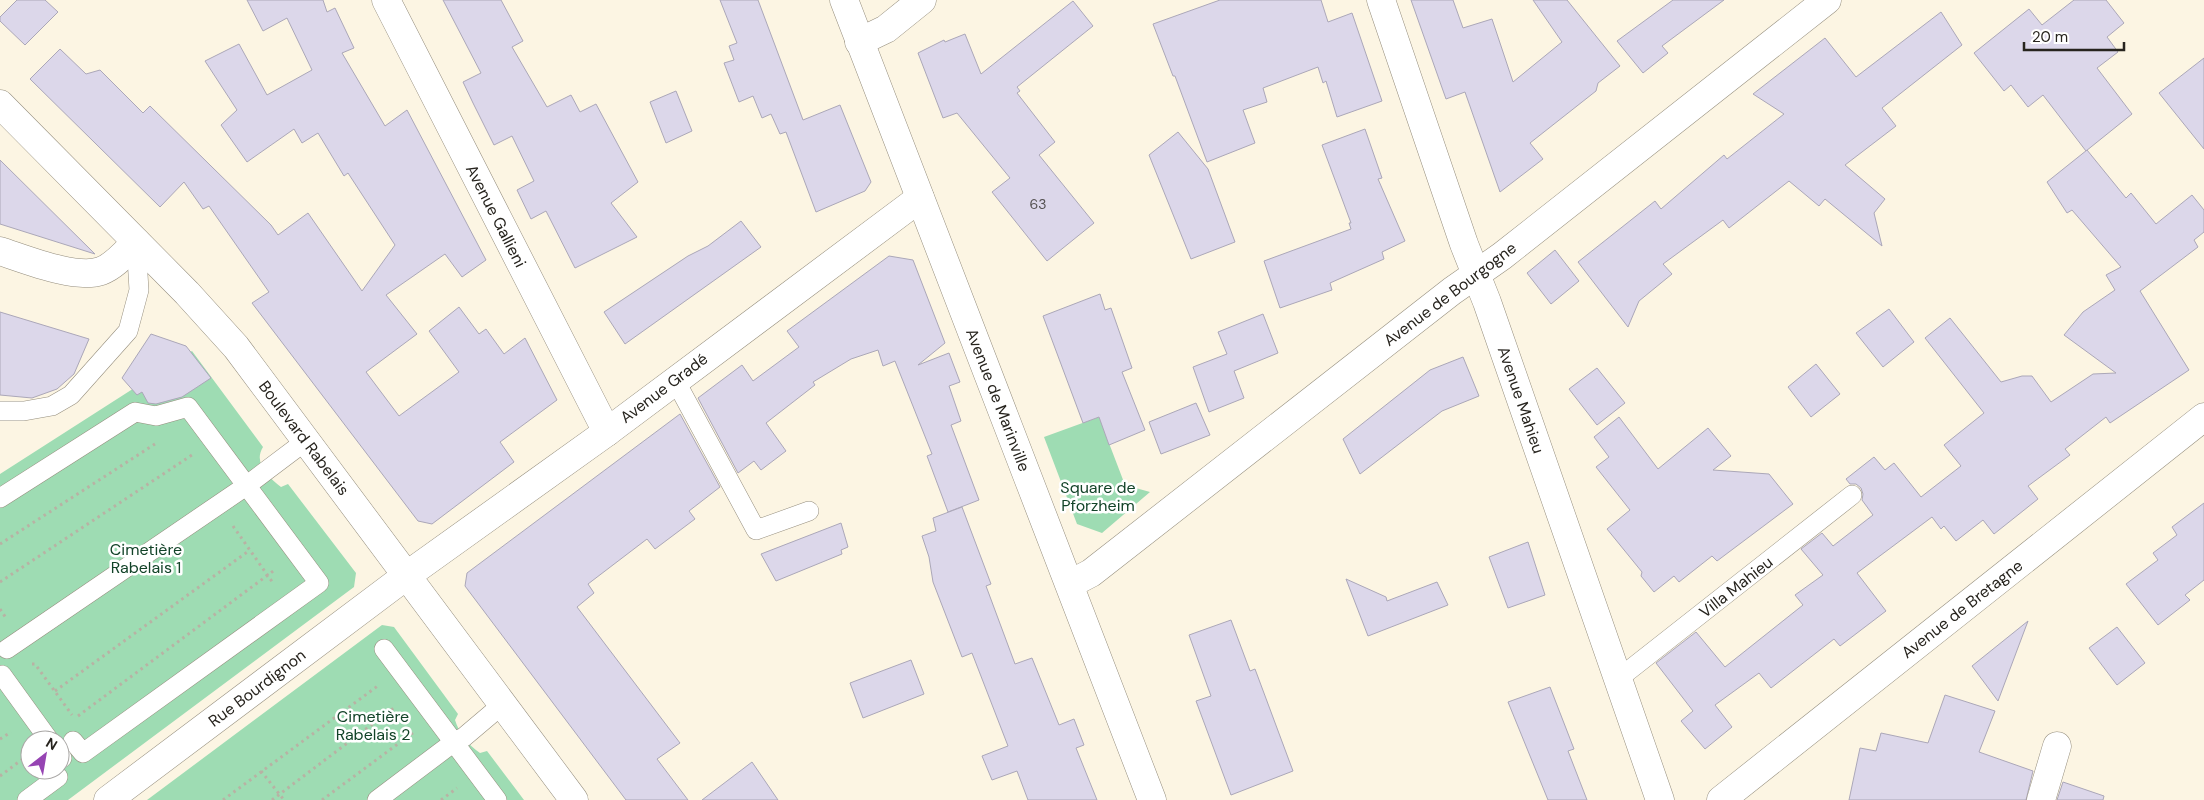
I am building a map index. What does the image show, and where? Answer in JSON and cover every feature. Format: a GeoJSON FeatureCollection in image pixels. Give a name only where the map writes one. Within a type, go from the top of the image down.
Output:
{"type":"FeatureCollection","features":[{"type":"Feature","properties":{"kind":"street","name":"Avenue Gallieni"},"geometry":{"type":"LineString","coordinates":[[386,0],[606,432]]}},
{"type":"Feature","properties":{"kind":"street","name":"Avenue de Marinville"},"geometry":{"type":"LineString","coordinates":[[844,0],[1152,800]]}},
{"type":"Feature","properties":{"kind":"street"},"geometry":{"type":"LineString","coordinates":[[860,42],[886,28],[922,0]]}},
{"type":"Feature","properties":{"kind":"street","name":"Avenue Mahieu"},"geometry":{"type":"LineString","coordinates":[[1381,0],[1660,800]]}},
{"type":"Feature","properties":{"kind":"street","name":"Avenue de Bourgogne"},"geometry":{"type":"LineString","coordinates":[[1070,584],[1091,573],[1827,0]]}},
{"type":"Feature","properties":{"kind":"street","name":"Boulevard Rabelais"},"geometry":{"type":"LineString","coordinates":[[0,104],[188,293],[236,348],[307,440],[574,800]]}},
{"type":"Feature","properties":{"kind":"street","name":"Avenue Gradé"},"geometry":{"type":"LineString","coordinates":[[406,576],[606,432],[920,198]]}},
{"type":"Feature","properties":{"kind":"street"},"geometry":{"type":"LineString","coordinates":[[0,251],[57,269],[92,272],[100,271],[115,263],[136,242]]}},
{"type":"Feature","properties":{"kind":"street","name":"Avenue de Bretagne"},"geometry":{"type":"LineString","coordinates":[[1721,800],[2204,418]]}},
{"type":"Feature","properties":{"kind":"street","name":"Rue Bourdignon"},"geometry":{"type":"LineString","coordinates":[[108,800],[406,576]]}},
{"type":"Feature","properties":{"kind":"street"},"geometry":{"type":"LineString","coordinates":[[2041,800],[2057,746]]}},
{"type":"Feature","properties":{"kind":"lane"},"geometry":{"type":"LineString","coordinates":[[0,411],[24,411],[52,406],[71,395],[128,332],[140,290],[136,242]]}},
{"type":"Feature","properties":{"kind":"lane"},"geometry":{"type":"LineString","coordinates":[[675,380],[756,530],[809,511]]}},
{"type":"Feature","properties":{"kind":"lane"},"geometry":{"type":"LineString","coordinates":[[0,498],[136,412],[156,416],[188,407],[318,583],[83,753],[73,741]]}},
{"type":"Feature","properties":{"kind":"lane"},"geometry":{"type":"LineString","coordinates":[[43,730],[4,661],[307,440]]}},
{"type":"Feature","properties":{"kind":"lane","name":"Villa Mahieu"},"geometry":{"type":"LineString","coordinates":[[1618,679],[1852,495]]}},
{"type":"Feature","properties":{"kind":"lane"},"geometry":{"type":"LineString","coordinates":[[384,649],[497,800]]}},
{"type":"Feature","properties":{"kind":"lane"},"geometry":{"type":"LineString","coordinates":[[376,800],[454,742],[464,737],[503,704]]}},
{"type":"Feature","properties":{"kind":"lane"},"geometry":{"type":"LineString","coordinates":[[27,800],[45,780]]}},
{"type":"Feature","properties":{"kind":"path"},"geometry":{"type":"LineString","coordinates":[[0,544],[196,416]]}},
{"type":"Feature","properties":{"kind":"path"},"geometry":{"type":"LineString","coordinates":[[0,582],[213,440]]}},
{"type":"Feature","properties":{"kind":"path"},"geometry":{"type":"LineString","coordinates":[[233,526],[275,585]]}},
{"type":"Feature","properties":{"kind":"path"},"geometry":{"type":"LineString","coordinates":[[55,691],[250,550]]}},
{"type":"Feature","properties":{"kind":"path"},"geometry":{"type":"LineString","coordinates":[[4,661],[35,664],[75,719],[297,554]]}},
{"type":"Feature","properties":{"kind":"path"},"geometry":{"type":"LineString","coordinates":[[0,609],[7,619]]}},
{"type":"Feature","properties":{"kind":"path"},"geometry":{"type":"LineString","coordinates":[[223,800],[400,669]]}},
{"type":"Feature","properties":{"kind":"path"},"geometry":{"type":"LineString","coordinates":[[272,800],[416,692]]}},
{"type":"Feature","properties":{"kind":"path"},"geometry":{"type":"LineString","coordinates":[[322,800],[435,716]]}},
{"type":"Feature","properties":{"kind":"path"},"geometry":{"type":"LineString","coordinates":[[0,776],[20,761]]}},
{"type":"Feature","properties":{"kind":"path"},"geometry":{"type":"LineString","coordinates":[[261,770],[284,800]]}},
{"type":"Feature","properties":{"kind":"green space","name":"Cimetière Rabelais 1"},"geometry":{"type":"Polygon","coordinates":[[[192,351],[263,447],[260,459],[263,469],[281,487],[288,484],[356,573],[354,587],[68,800],[0,800],[0,474],[192,351]]]}},
{"type":"Feature","properties":{"kind":"green space","name":"Square de Pforzheim"},"geometry":{"type":"Polygon","coordinates":[[[1099,417],[1125,485],[1150,492],[1102,533],[1077,524],[1044,437],[1099,417]]]}},
{"type":"Feature","properties":{"kind":"green space","name":"Cimetière Rabelais 2"},"geometry":{"type":"Polygon","coordinates":[[[382,625],[394,627],[458,714],[455,720],[464,738],[480,753],[487,751],[524,800],[147,800],[382,625]]]}},
{"type":"Feature","properties":{"kind":"building"},"geometry":{"type":"Polygon","coordinates":[[[17,0],[45,0],[58,12],[25,45],[0,21],[0,17],[17,0]]]}},
{"type":"Feature","properties":{"kind":"building"},"geometry":{"type":"Polygon","coordinates":[[[247,0],[323,0],[327,12],[335,8],[354,48],[342,53],[385,126],[407,110],[486,260],[462,277],[445,254],[386,295],[417,334],[366,372],[399,416],[459,372],[429,331],[459,307],[479,334],[486,329],[504,354],[525,338],[557,400],[500,442],[514,462],[432,524],[418,521],[252,303],[269,292],[209,206],[203,209],[184,182],[160,207],[30,79],[60,49],[86,74],[100,70],[143,113],[150,106],[271,225],[278,235],[308,213],[362,291],[395,245],[348,173],[344,176],[318,133],[302,143],[294,129],[247,162],[221,125],[237,110],[205,61],[239,44],[267,95],[312,70],[287,18],[263,31],[247,0]]]}},
{"type":"Feature","properties":{"kind":"building"},"geometry":{"type":"Polygon","coordinates":[[[443,0],[501,0],[523,41],[512,47],[547,107],[571,95],[580,112],[596,104],[638,182],[611,203],[637,237],[575,268],[546,211],[531,219],[517,190],[534,181],[512,136],[494,145],[463,82],[481,73],[443,0]]]}},
{"type":"Feature","properties":{"kind":"building"},"geometry":{"type":"Polygon","coordinates":[[[720,0],[758,0],[803,120],[840,105],[871,182],[865,191],[816,212],[786,132],[780,134],[771,114],[762,118],[753,96],[739,102],[724,63],[734,60],[729,46],[737,43],[720,0]]]}},
{"type":"Feature","properties":{"kind":"building"},"geometry":{"type":"Polygon","coordinates":[[[1220,0],[1321,0],[1328,22],[1352,13],[1382,101],[1337,117],[1326,81],[1323,83],[1318,67],[1263,88],[1267,102],[1243,110],[1255,143],[1207,162],[1175,76],[1173,76],[1153,24],[1220,0]]]}},
{"type":"Feature","properties":{"kind":"building"},"geometry":{"type":"Polygon","coordinates":[[[1411,0],[1453,0],[1463,28],[1492,19],[1513,82],[1562,42],[1533,0],[1567,0],[1620,66],[1598,83],[1596,91],[1530,143],[1543,159],[1500,192],[1465,92],[1446,99],[1411,0]]]}},
{"type":"Feature","properties":{"kind":"building"},"geometry":{"type":"Polygon","coordinates":[[[1673,0],[1724,0],[1662,46],[1668,53],[1643,73],[1617,41],[1673,0]]]}},
{"type":"Feature","properties":{"kind":"building"},"geometry":{"type":"Polygon","coordinates":[[[2074,0],[2106,0],[2124,23],[2107,37],[2118,52],[2097,68],[2132,114],[2086,151],[2043,95],[2028,107],[2011,85],[2004,91],[1974,53],[2029,9],[2042,25],[2074,0]]]}},
{"type":"Feature","properties":{"kind":"building"},"geometry":{"type":"Polygon","coordinates":[[[1073,1],[1093,26],[1017,87],[1020,91],[1017,93],[1055,142],[1039,155],[1094,223],[1047,261],[992,192],[1010,178],[957,113],[943,118],[918,53],[944,40],[945,42],[965,34],[981,74],[1073,1]]]}},
{"type":"Feature","properties":{"kind":"building"},"geometry":{"type":"Polygon","coordinates":[[[1941,12],[1962,45],[1882,108],[1896,126],[1845,165],[1885,199],[1874,213],[1882,246],[1825,199],[1819,206],[1789,181],[1729,228],[1723,220],[1663,264],[1672,274],[1639,301],[1628,327],[1578,262],[1655,201],[1661,209],[1724,155],[1727,159],[1784,114],[1753,94],[1825,38],[1856,77],[1941,12]]]}},
{"type":"Feature","properties":{"kind":"building"},"geometry":{"type":"Polygon","coordinates":[[[2204,58],[2204,149],[2159,93],[2204,58]]]}},
{"type":"Feature","properties":{"kind":"building"},"geometry":{"type":"Polygon","coordinates":[[[676,91],[692,131],[666,143],[650,102],[676,91]]]}},
{"type":"Feature","properties":{"kind":"building"},"geometry":{"type":"Polygon","coordinates":[[[1365,129],[1382,178],[1378,179],[1405,241],[1382,252],[1384,259],[1330,283],[1332,290],[1280,308],[1264,261],[1351,229],[1349,223],[1351,223],[1322,145],[1365,129]]]}},
{"type":"Feature","properties":{"kind":"building"},"geometry":{"type":"Polygon","coordinates":[[[1178,132],[1208,169],[1235,242],[1191,259],[1149,155],[1178,132]]]}},
{"type":"Feature","properties":{"kind":"building"},"geometry":{"type":"Polygon","coordinates":[[[2087,150],[2126,198],[2131,193],[2156,224],[2192,195],[2204,210],[2204,232],[2194,240],[2198,247],[2140,291],[2189,370],[2110,423],[2106,417],[2065,449],[2070,455],[2028,486],[2038,499],[1994,534],[1983,520],[1956,541],[1944,526],[1941,529],[1932,517],[1857,573],[1886,611],[1840,646],[1834,639],[1771,688],[1759,673],[1715,705],[1732,727],[1705,749],[1681,721],[1693,711],[1656,663],[1696,632],[1725,667],[1803,605],[1795,595],[1823,575],[1801,549],[1822,533],[1833,546],[1873,515],[1862,500],[1861,488],[1856,484],[1850,484],[1846,479],[1874,457],[1885,470],[1894,463],[1921,497],[1961,466],[1944,445],[1984,413],[1925,338],[1950,318],[2001,382],[2022,376],[2032,376],[2051,402],[2093,374],[2116,373],[2064,335],[2083,312],[2115,290],[2106,275],[2121,267],[2072,210],[2067,213],[2047,182],[2087,150]]]}},
{"type":"Feature","properties":{"kind":"building"},"geometry":{"type":"Polygon","coordinates":[[[0,160],[95,254],[0,224],[0,160]]]}},
{"type":"Feature","properties":{"kind":"building"},"geometry":{"type":"Polygon","coordinates":[[[741,221],[761,247],[625,344],[604,312],[688,256],[708,246],[741,221]]]}},
{"type":"Feature","properties":{"kind":"building"},"geometry":{"type":"Polygon","coordinates":[[[1555,250],[1579,281],[1551,304],[1527,273],[1555,250]]]}},
{"type":"Feature","properties":{"kind":"building"},"geometry":{"type":"Polygon","coordinates":[[[889,256],[913,260],[945,343],[918,365],[949,353],[960,382],[949,386],[961,421],[951,425],[979,500],[948,512],[927,456],[932,454],[895,361],[883,366],[878,350],[851,359],[813,382],[815,385],[766,423],[786,451],[761,470],[754,461],[738,473],[698,398],[742,365],[753,381],[799,347],[787,331],[889,256]]]}},
{"type":"Feature","properties":{"kind":"building"},"geometry":{"type":"Polygon","coordinates":[[[1100,294],[1105,310],[1111,308],[1132,368],[1122,372],[1145,430],[1109,445],[1099,417],[1083,423],[1043,316],[1100,294]]]}},
{"type":"Feature","properties":{"kind":"building"},"geometry":{"type":"Polygon","coordinates":[[[1889,309],[1914,342],[1883,367],[1856,333],[1889,309]]]}},
{"type":"Feature","properties":{"kind":"building"},"geometry":{"type":"Polygon","coordinates":[[[0,312],[89,339],[74,374],[57,389],[32,398],[0,395],[0,312]]]}},
{"type":"Feature","properties":{"kind":"building"},"geometry":{"type":"Polygon","coordinates":[[[1263,314],[1278,353],[1234,371],[1244,398],[1209,412],[1193,367],[1227,354],[1218,332],[1263,314]]]}},
{"type":"Feature","properties":{"kind":"building"},"geometry":{"type":"Polygon","coordinates":[[[151,334],[186,346],[211,378],[182,397],[156,404],[148,403],[142,392],[137,395],[122,378],[151,334]]]}},
{"type":"Feature","properties":{"kind":"building"},"geometry":{"type":"Polygon","coordinates":[[[1463,357],[1479,396],[1442,411],[1360,474],[1343,439],[1430,370],[1463,357]]]}},
{"type":"Feature","properties":{"kind":"building"},"geometry":{"type":"Polygon","coordinates":[[[1816,364],[1840,394],[1811,417],[1788,387],[1816,364]]]}},
{"type":"Feature","properties":{"kind":"building"},"geometry":{"type":"Polygon","coordinates":[[[1597,368],[1625,403],[1597,425],[1569,389],[1597,368]]]}},
{"type":"Feature","properties":{"kind":"building"},"geometry":{"type":"Polygon","coordinates":[[[1196,403],[1210,435],[1161,454],[1149,422],[1196,403]]]}},
{"type":"Feature","properties":{"kind":"building"},"geometry":{"type":"Polygon","coordinates":[[[680,414],[720,487],[689,511],[695,519],[655,549],[647,539],[588,584],[594,593],[577,607],[680,743],[657,759],[688,800],[626,800],[465,586],[467,573],[680,414]]]}},
{"type":"Feature","properties":{"kind":"building"},"geometry":{"type":"Polygon","coordinates":[[[1619,417],[1658,469],[1708,428],[1731,456],[1713,470],[1769,474],[1793,504],[1717,561],[1712,556],[1679,582],[1674,576],[1654,592],[1641,576],[1642,572],[1607,529],[1630,510],[1596,467],[1609,457],[1594,437],[1619,417]]]}},
{"type":"Feature","properties":{"kind":"building"},"geometry":{"type":"Polygon","coordinates":[[[2204,503],[2204,580],[2185,595],[2190,600],[2158,625],[2126,584],[2158,560],[2153,553],[2177,535],[2172,527],[2204,503]]]}},
{"type":"Feature","properties":{"kind":"building"},"geometry":{"type":"Polygon","coordinates":[[[962,507],[991,584],[986,586],[1015,664],[1032,658],[1059,725],[1074,719],[1084,745],[1076,748],[1097,800],[1028,800],[1017,771],[992,780],[982,756],[1008,746],[972,653],[962,657],[933,582],[929,557],[922,536],[936,531],[933,518],[962,507]]]}},
{"type":"Feature","properties":{"kind":"building"},"geometry":{"type":"Polygon","coordinates":[[[841,523],[848,547],[841,550],[842,554],[776,581],[761,554],[841,523]]]}},
{"type":"Feature","properties":{"kind":"building"},"geometry":{"type":"Polygon","coordinates":[[[1528,542],[1545,595],[1508,608],[1489,557],[1528,542]]]}},
{"type":"Feature","properties":{"kind":"building"},"geometry":{"type":"Polygon","coordinates":[[[1346,579],[1386,597],[1387,601],[1437,582],[1448,605],[1368,636],[1346,579]]]}},
{"type":"Feature","properties":{"kind":"building"},"geometry":{"type":"Polygon","coordinates":[[[1231,620],[1250,671],[1255,669],[1293,771],[1231,795],[1196,701],[1211,696],[1189,635],[1231,620]]]}},
{"type":"Feature","properties":{"kind":"building"},"geometry":{"type":"Polygon","coordinates":[[[2028,621],[1998,701],[1972,666],[2028,621]]]}},
{"type":"Feature","properties":{"kind":"building"},"geometry":{"type":"Polygon","coordinates":[[[2117,627],[2145,663],[2117,685],[2089,648],[2117,627]]]}},
{"type":"Feature","properties":{"kind":"building"},"geometry":{"type":"Polygon","coordinates":[[[911,660],[924,694],[863,718],[850,683],[911,660]]]}},
{"type":"Feature","properties":{"kind":"building"},"geometry":{"type":"Polygon","coordinates":[[[1550,687],[1574,749],[1568,751],[1587,800],[1548,800],[1508,702],[1550,687]]]}},
{"type":"Feature","properties":{"kind":"building"},"geometry":{"type":"Polygon","coordinates":[[[1945,695],[1995,711],[1979,752],[2033,771],[2026,800],[1849,800],[1860,748],[1876,751],[1881,733],[1928,743],[1945,695]]]}},
{"type":"Feature","properties":{"kind":"building"},"geometry":{"type":"Polygon","coordinates":[[[752,762],[778,800],[702,800],[752,762]]]}},
{"type":"Feature","properties":{"kind":"building"},"geometry":{"type":"Polygon","coordinates":[[[2063,782],[2104,796],[2103,800],[2057,800],[2063,782]]]}}]}
